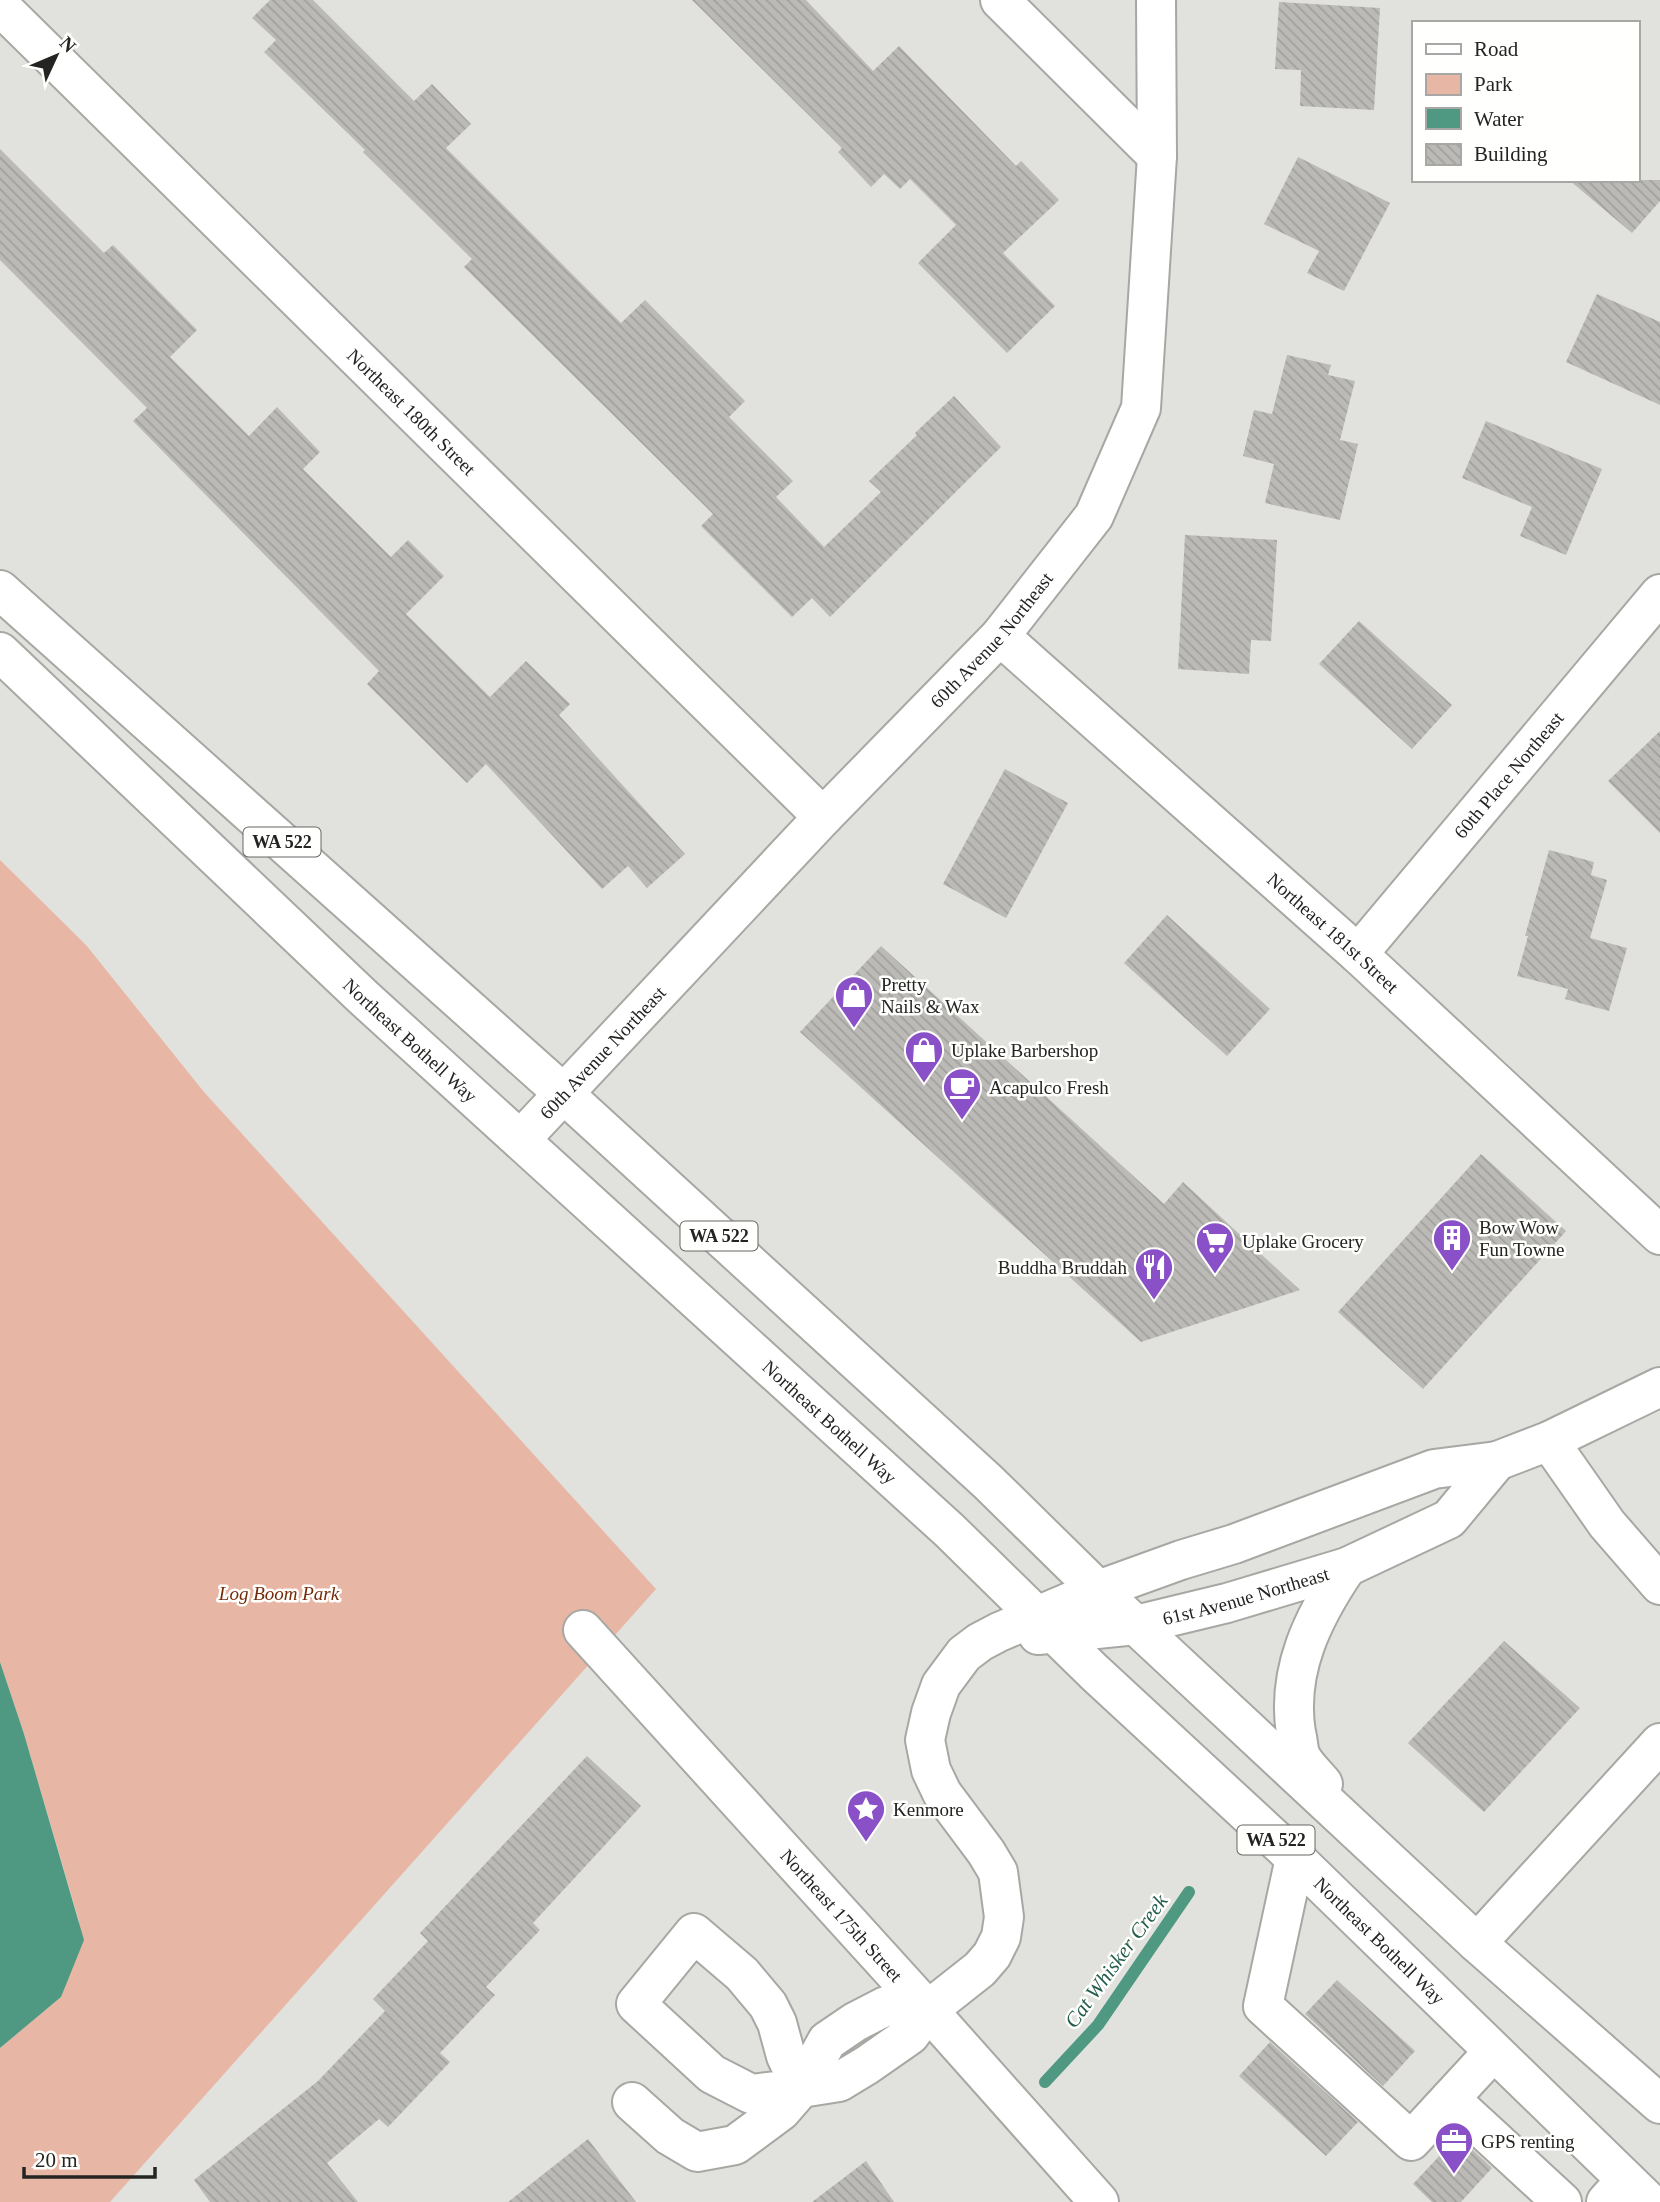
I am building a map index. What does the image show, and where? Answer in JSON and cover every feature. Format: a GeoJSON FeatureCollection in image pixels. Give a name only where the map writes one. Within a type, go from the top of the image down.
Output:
{"type":"FeatureCollection","features":[{"type":"Feature","properties":{"kind":"main road"},"geometry":{"type":"LineString","coordinates":[[1000,0],[1157,156]]}},
{"type":"Feature","properties":{"kind":"main road","name":"60th Avenue Northeast"},"geometry":{"type":"LineString","coordinates":[[521,1139],[823,817],[1000,636],[1094,516],[1141,408],[1157,156],[1156,0]]}},
{"type":"Feature","properties":{"kind":"main road","name":"Northeast 180th Street"},"geometry":{"type":"LineString","coordinates":[[0,6],[823,817]]}},
{"type":"Feature","properties":{"kind":"main road","name":"WA 522"},"geometry":{"type":"LineString","coordinates":[[0,590],[564,1094],[988,1482],[1098,1590],[1477,1943],[1660,2104]]}},
{"type":"Feature","properties":{"kind":"main road","name":"60th Place Northeast"},"geometry":{"type":"LineString","coordinates":[[1358,954],[1660,594]]}},
{"type":"Feature","properties":{"kind":"main road","name":"Northeast 181st Street"},"geometry":{"type":"LineString","coordinates":[[1000,636],[1358,954],[1660,1235]]}},
{"type":"Feature","properties":{"kind":"main road","name":"Northeast Bothell Way"},"geometry":{"type":"LineString","coordinates":[[0,652],[364,998],[949,1530],[1045,1625],[1295,1858],[1493,2052],[1627,2195]]}},
{"type":"Feature","properties":{"kind":"main road","name":"61st Avenue Northeast"},"geometry":{"type":"LineString","coordinates":[[928,2010],[980,1969],[992,1955],[1000,1937],[1004,1917],[998,1872],[942,1793],[931,1770],[925,1740],[941,1685],[960,1659],[1045,1625],[1098,1590],[1234,1544],[1434,1469],[1497,1461],[1655,1398]]}},
{"type":"Feature","properties":{"kind":"main road"},"geometry":{"type":"LineString","coordinates":[[1549,1440],[1607,1524],[1660,1585]]}},
{"type":"Feature","properties":{"kind":"main road","name":"61st Avenue Northeast"},"geometry":{"type":"LineString","coordinates":[[1045,1625],[1136,1625],[1227,1603],[1347,1567],[1449,1519],[1497,1461]]}},
{"type":"Feature","properties":{"kind":"main road"},"geometry":{"type":"LineString","coordinates":[[1347,1567],[1308,1633],[1298,1668],[1293,1710],[1300,1755],[1371,1843]]}},
{"type":"Feature","properties":{"kind":"main road","name":"Northeast 175th Street"},"geometry":{"type":"LineString","coordinates":[[583,1630],[1099,2202]]}},
{"type":"Feature","properties":{"kind":"main road"},"geometry":{"type":"LineString","coordinates":[[1477,1943],[1660,1743]]}},
{"type":"Feature","properties":{"kind":"main road"},"geometry":{"type":"LineString","coordinates":[[1295,1858],[1263,2006],[1411,2141],[1493,2052]]}},
{"type":"Feature","properties":{"kind":"main road"},"geometry":{"type":"LineString","coordinates":[[632,2102],[670,2136],[697,2152],[735,2145],[781,2111],[801,2088],[827,2041],[886,2006],[928,2010]]}},
{"type":"Feature","properties":{"kind":"main road"},"geometry":{"type":"LineString","coordinates":[[1450,2099],[1562,2202]]}},
{"type":"Feature","properties":{"kind":"green space","name":"Log Boom Park"},"geometry":{"type":"Polygon","coordinates":[[[0,860],[86,945],[204,1092],[656,1589],[110,2202],[0,2202],[0,2048],[61,1997],[79,1921],[0,1662],[0,860]]]}},
{"type":"Feature","properties":{"kind":"water"},"geometry":{"type":"Polygon","coordinates":[[[0,1662],[24,1734],[84,1940],[61,1997],[0,2048],[0,1662]]]}},
{"type":"Feature","properties":{"kind":"building"},"geometry":{"type":"Polygon","coordinates":[[[270,0],[313,0],[414,101],[432,84],[471,124],[446,148],[621,323],[645,300],[745,401],[729,417],[793,481],[776,497],[824,547],[881,492],[869,481],[954,396],[1001,447],[830,617],[812,598],[792,617],[701,526],[713,514],[464,267],[472,259],[264,52],[276,40],[252,18],[270,0]]]}},
{"type":"Feature","properties":{"kind":"building"},"geometry":{"type":"Polygon","coordinates":[[[692,0],[806,0],[873,71],[899,46],[1016,166],[1021,161],[1059,200],[1003,253],[1055,306],[1007,353],[918,263],[956,225],[910,179],[900,189],[884,174],[871,187],[838,152],[842,148],[692,0]]]}},
{"type":"Feature","properties":{"kind":"building"},"geometry":{"type":"Polygon","coordinates":[[[1279,2],[1380,8],[1374,110],[1300,106],[1301,70],[1275,69],[1279,2]]]}},
{"type":"Feature","properties":{"kind":"building"},"geometry":{"type":"Polygon","coordinates":[[[0,149],[104,253],[113,245],[197,330],[170,357],[249,436],[277,407],[320,452],[303,469],[391,557],[408,540],[444,576],[406,614],[490,697],[526,661],[570,704],[559,715],[685,854],[647,888],[628,866],[602,889],[486,764],[467,783],[367,684],[379,671],[133,421],[147,408],[0,260],[0,149]]]}},
{"type":"Feature","properties":{"kind":"building"},"geometry":{"type":"Polygon","coordinates":[[[1298,157],[1390,203],[1344,291],[1307,273],[1319,251],[1264,224],[1298,157]]]}},
{"type":"Feature","properties":{"kind":"building"},"geometry":{"type":"Polygon","coordinates":[[[1660,180],[1660,201],[1632,233],[1571,182],[1660,180]]]}},
{"type":"Feature","properties":{"kind":"building"},"geometry":{"type":"Polygon","coordinates":[[[1597,294],[1660,322],[1660,405],[1566,362],[1597,294]]]}},
{"type":"Feature","properties":{"kind":"building"},"geometry":{"type":"Polygon","coordinates":[[[1287,355],[1331,365],[1328,375],[1355,381],[1340,440],[1358,444],[1340,520],[1265,503],[1274,464],[1243,456],[1254,410],[1272,414],[1287,355]]]}},
{"type":"Feature","properties":{"kind":"building"},"geometry":{"type":"Polygon","coordinates":[[[1486,421],[1602,469],[1566,555],[1520,536],[1532,507],[1462,478],[1486,421]]]}},
{"type":"Feature","properties":{"kind":"building"},"geometry":{"type":"Polygon","coordinates":[[[1185,535],[1277,540],[1271,641],[1251,640],[1249,674],[1178,669],[1185,535]]]}},
{"type":"Feature","properties":{"kind":"building"},"geometry":{"type":"Polygon","coordinates":[[[1359,621],[1452,705],[1412,749],[1319,664],[1359,621]]]}},
{"type":"Feature","properties":{"kind":"building"},"geometry":{"type":"Polygon","coordinates":[[[1660,731],[1660,833],[1608,781],[1660,731]]]}},
{"type":"Feature","properties":{"kind":"building"},"geometry":{"type":"Polygon","coordinates":[[[1005,769],[1068,803],[1006,918],[943,884],[1005,769]]]}},
{"type":"Feature","properties":{"kind":"building"},"geometry":{"type":"Polygon","coordinates":[[[1549,850],[1594,862],[1591,875],[1607,880],[1590,938],[1627,948],[1609,1011],[1565,999],[1568,989],[1517,976],[1549,850]]]}},
{"type":"Feature","properties":{"kind":"building"},"geometry":{"type":"Polygon","coordinates":[[[1167,915],[1270,1009],[1227,1056],[1124,963],[1167,915]]]}},
{"type":"Feature","properties":{"kind":"building"},"geometry":{"type":"Polygon","coordinates":[[[881,946],[1164,1204],[1183,1182],[1300,1290],[1141,1342],[800,1032],[881,946]]]}},
{"type":"Feature","properties":{"kind":"building","name":"Bow Wow Fun Towne"},"geometry":{"type":"Polygon","coordinates":[[[1481,1154],[1566,1231],[1423,1389],[1338,1312],[1481,1154]]]}},
{"type":"Feature","properties":{"kind":"building"},"geometry":{"type":"Polygon","coordinates":[[[1504,1641],[1580,1708],[1484,1812],[1408,1743],[1504,1641]]]}},
{"type":"Feature","properties":{"kind":"building"},"geometry":{"type":"Polygon","coordinates":[[[587,1756],[641,1806],[533,1923],[540,1930],[486,1987],[495,1995],[440,2053],[450,2062],[388,2127],[379,2119],[327,2163],[358,2202],[210,2202],[194,2180],[318,2081],[385,2011],[373,1999],[428,1941],[420,1933],[587,1756]]]}},
{"type":"Feature","properties":{"kind":"building"},"geometry":{"type":"Polygon","coordinates":[[[1337,1980],[1415,2051],[1383,2086],[1305,2014],[1337,1980]]]}},
{"type":"Feature","properties":{"kind":"building"},"geometry":{"type":"Polygon","coordinates":[[[1270,2042],[1358,2122],[1326,2156],[1239,2076],[1270,2042]]]}},
{"type":"Feature","properties":{"kind":"building","name":"GPS renting"},"geometry":{"type":"Polygon","coordinates":[[[1458,2136],[1492,2168],[1461,2202],[1432,2202],[1413,2184],[1458,2136]]]}},
{"type":"Feature","properties":{"kind":"building"},"geometry":{"type":"Polygon","coordinates":[[[588,2139],[636,2202],[508,2202],[588,2139]]]}},
{"type":"Feature","properties":{"kind":"building"},"geometry":{"type":"Polygon","coordinates":[[[866,2161],[894,2202],[812,2202],[866,2161]]]}},
{"type":"Feature","properties":{"kind":"waterway","name":"Cat Whisker Creek"},"geometry":{"type":"LineString","coordinates":[[1045,2082],[1098,2025],[1189,1892]]}},
{"type":"Feature","properties":{"kind":"place","name":"Pretty Nails & Wax"},"geometry":{"type":"Point","coordinates":[854,1029]}},
{"type":"Feature","properties":{"kind":"place","name":"Uplake Barbershop"},"geometry":{"type":"Point","coordinates":[924,1084]}},
{"type":"Feature","properties":{"kind":"place","name":"Acapulco Fresh"},"geometry":{"type":"Point","coordinates":[962,1121]}},
{"type":"Feature","properties":{"kind":"place","name":"Bow Wow Fun Towne"},"geometry":{"type":"Point","coordinates":[1452,1272]}},
{"type":"Feature","properties":{"kind":"place","name":"Uplake Grocery"},"geometry":{"type":"Point","coordinates":[1215,1275]}},
{"type":"Feature","properties":{"kind":"place","name":"Buddha Bruddah"},"geometry":{"type":"Point","coordinates":[1154,1301]}},
{"type":"Feature","properties":{"kind":"place","name":"Kenmore"},"geometry":{"type":"Point","coordinates":[866,1843]}},
{"type":"Feature","properties":{"kind":"place","name":"GPS renting"},"geometry":{"type":"Point","coordinates":[1454,2175]}}]}
